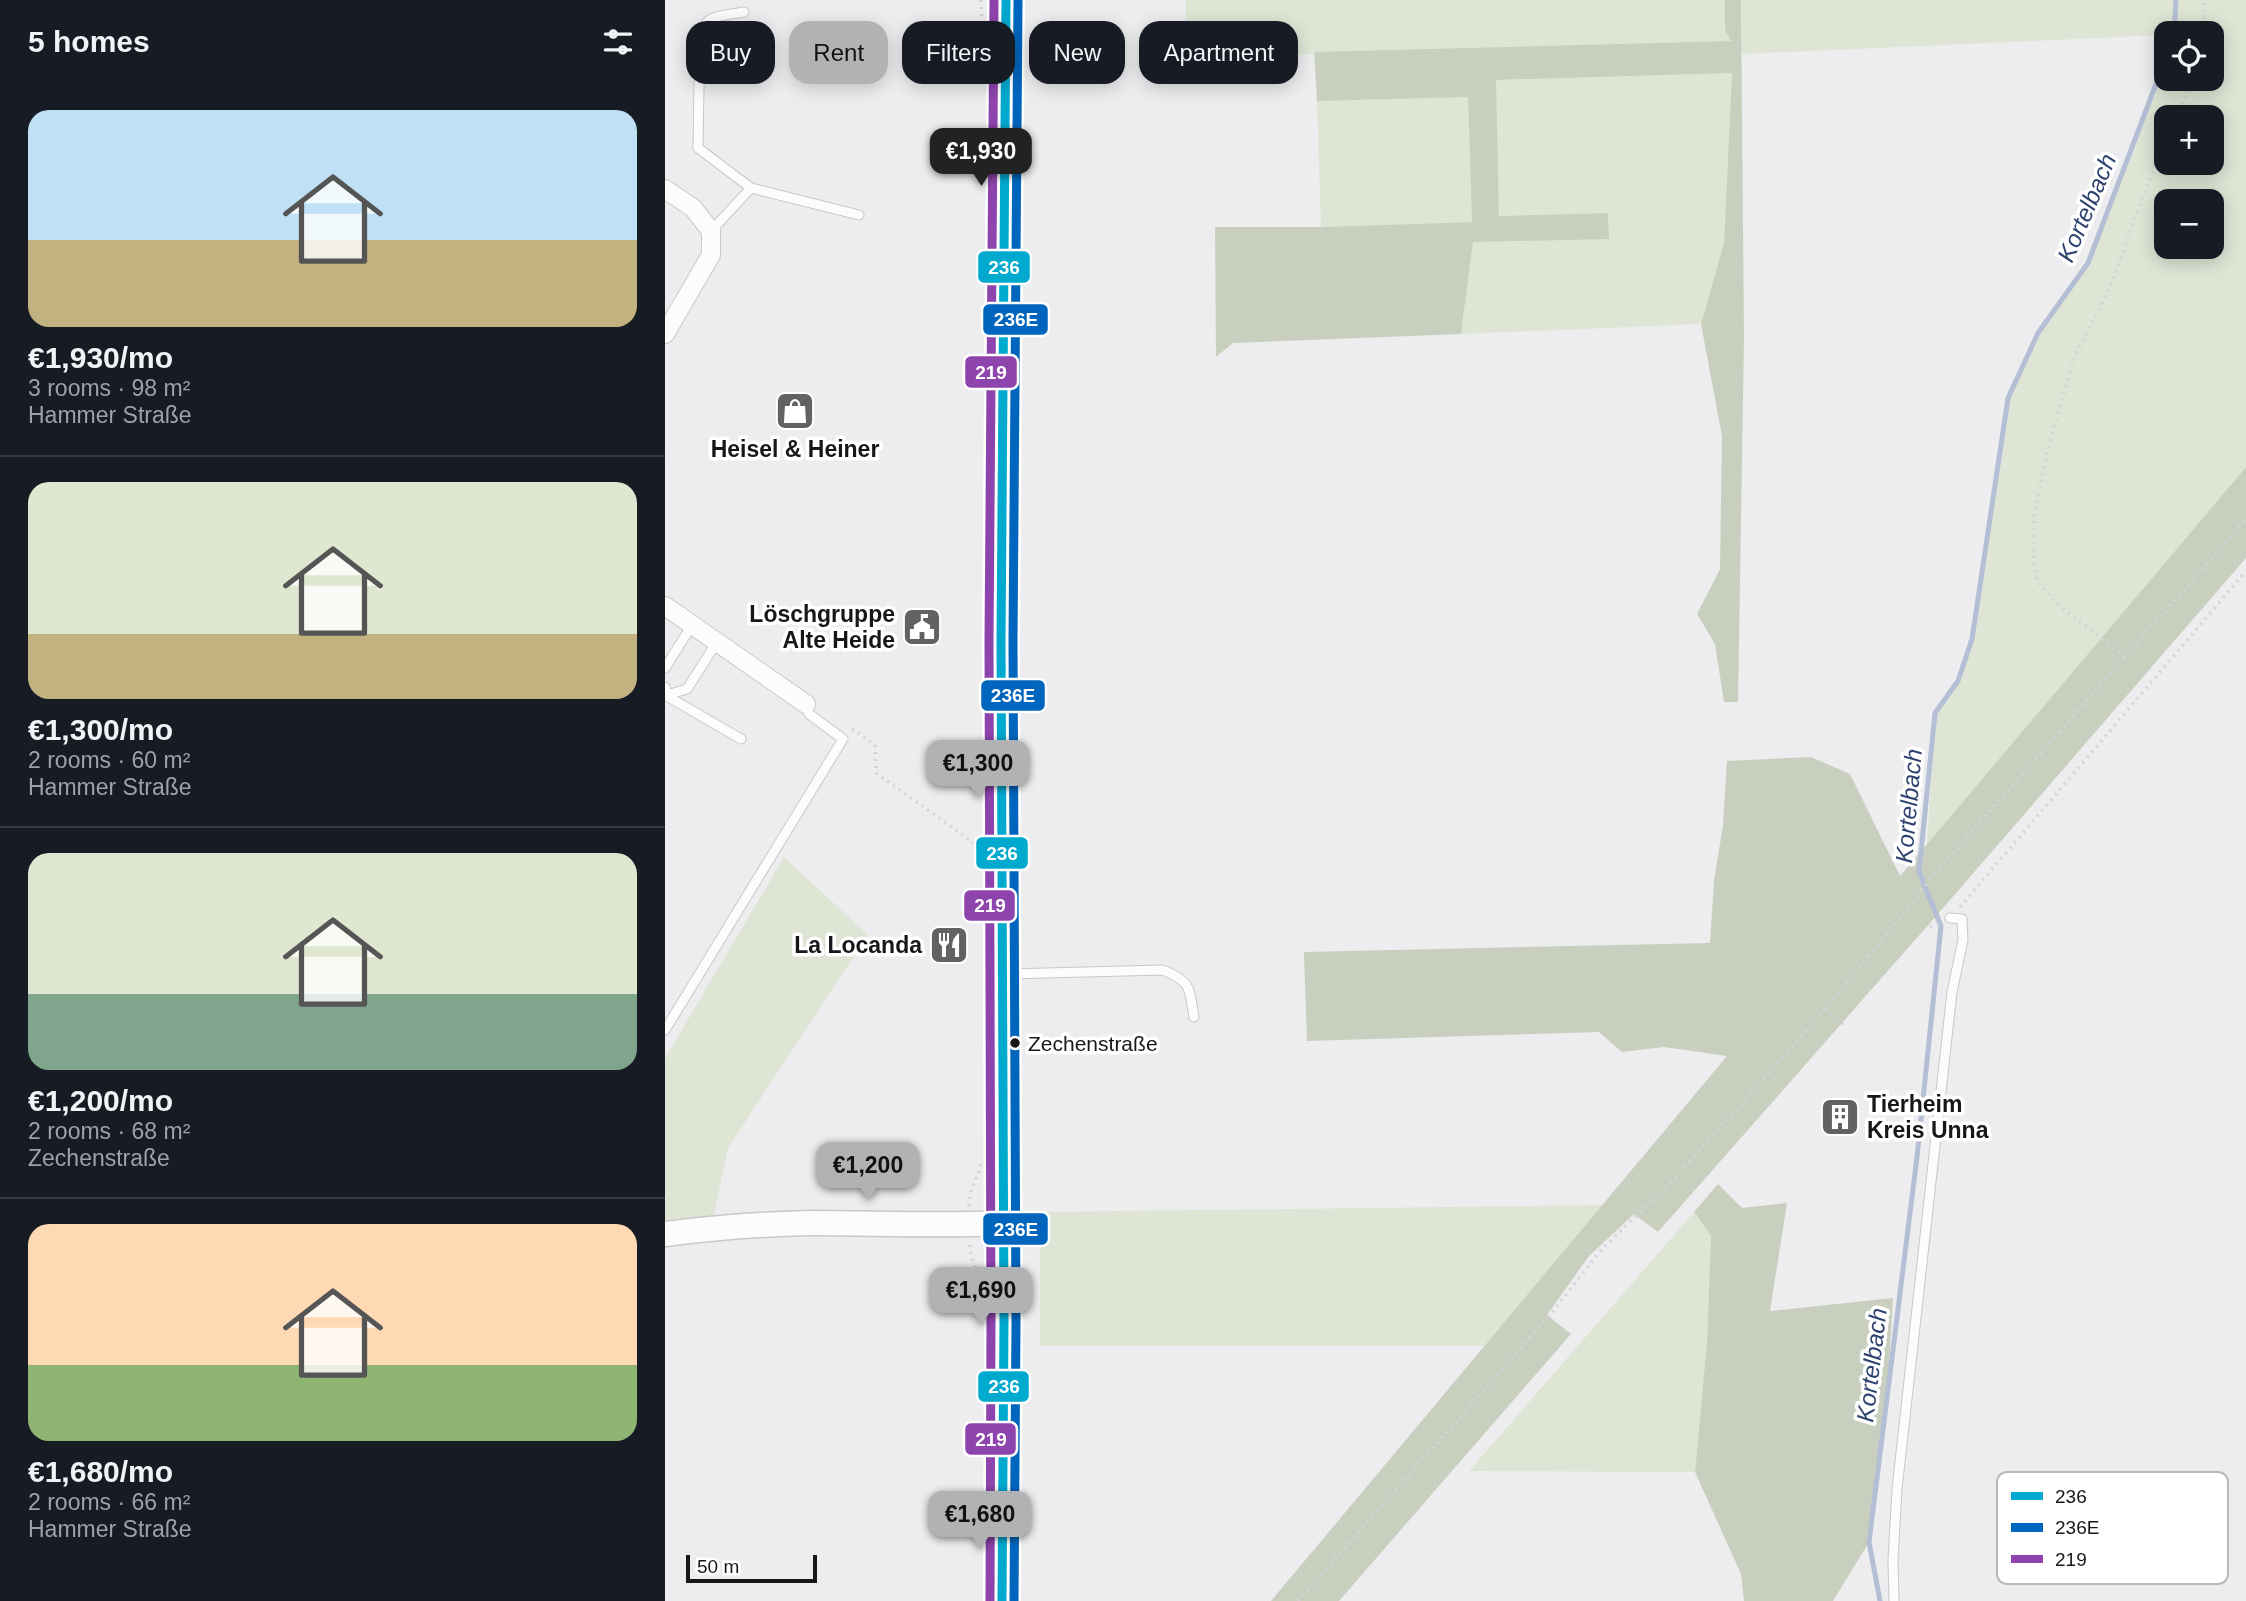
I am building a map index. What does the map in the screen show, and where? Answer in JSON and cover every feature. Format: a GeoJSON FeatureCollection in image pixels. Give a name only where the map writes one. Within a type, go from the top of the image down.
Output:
{"type":"FeatureCollection","features":[{"type":"Feature","properties":{"kind":"main road"},"geometry":{"type":"LineString","coordinates":[[1002,1601],[1004,1223],[1001,599],[1006,0]]}},
{"type":"Feature","properties":{"kind":"main road"},"geometry":{"type":"LineString","coordinates":[[665,1234],[711,1228],[801,1224],[1004,1223]]}},
{"type":"Feature","properties":{"kind":"street"},"geometry":{"type":"LineString","coordinates":[[665,189],[693,208],[711,231],[711,256],[665,334]]}},
{"type":"Feature","properties":{"kind":"street"},"geometry":{"type":"LineString","coordinates":[[665,606],[806,704]]}},
{"type":"Feature","properties":{"kind":"lane"},"geometry":{"type":"LineString","coordinates":[[744,12],[711,19],[705,24],[701,43],[698,149],[751,188],[859,215]]}},
{"type":"Feature","properties":{"kind":"lane"},"geometry":{"type":"LineString","coordinates":[[711,231],[751,188]]}},
{"type":"Feature","properties":{"kind":"lane"},"geometry":{"type":"LineString","coordinates":[[665,668],[692,625]]}},
{"type":"Feature","properties":{"kind":"lane"},"geometry":{"type":"LineString","coordinates":[[666,692],[687,689],[717,642]]}},
{"type":"Feature","properties":{"kind":"lane"},"geometry":{"type":"LineString","coordinates":[[666,692],[741,739]]}},
{"type":"Feature","properties":{"kind":"lane"},"geometry":{"type":"LineString","coordinates":[[665,1030],[843,738],[810,714],[806,704]]}},
{"type":"Feature","properties":{"kind":"lane"},"geometry":{"type":"LineString","coordinates":[[1894,1601],[1897,1489],[1952,992],[1963,940],[1962,919],[1950,918]]}},
{"type":"Feature","properties":{"kind":"lane"},"geometry":{"type":"LineString","coordinates":[[1002,974],[1163,970],[1185,982],[1194,1017]]}},
{"type":"Feature","properties":{"kind":"path"},"geometry":{"type":"LineString","coordinates":[[2204,21],[2205,0]]}},
{"type":"Feature","properties":{"kind":"path"},"geometry":{"type":"LineString","coordinates":[[2125,657],[2057,604],[2037,581],[2033,560],[2034,517],[2048,447],[2074,358],[2111,285],[2141,198],[2154,169]]}},
{"type":"Feature","properties":{"kind":"path"},"geometry":{"type":"LineString","coordinates":[[1298,1601],[1550,1315],[1601,1250],[1671,1182],[1826,1009],[1933,876],[2246,519]]}},
{"type":"Feature","properties":{"kind":"path"},"geometry":{"type":"LineString","coordinates":[[1950,918],[2246,571]]}},
{"type":"Feature","properties":{"kind":"path"},"geometry":{"type":"LineString","coordinates":[[845,724],[875,745],[876,773],[983,850]]}},
{"type":"Feature","properties":{"kind":"path"},"geometry":{"type":"LineString","coordinates":[[1826,1009],[1843,1024]]}},
{"type":"Feature","properties":{"kind":"green space"},"geometry":{"type":"Polygon","coordinates":[[[1186,0],[1725,0],[1725,30],[1732,41],[1298,55],[1298,21],[1186,21],[1186,0]]]}},
{"type":"Feature","properties":{"kind":"green space"},"geometry":{"type":"Polygon","coordinates":[[[1725,0],[1741,0],[1744,338],[1738,702],[1724,702],[1715,644],[1697,614],[1720,569],[1722,436],[1701,324],[1724,243],[1732,73],[1496,80],[1499,216],[1608,213],[1609,239],[1473,242],[1461,334],[1233,343],[1216,357],[1215,227],[1472,222],[1468,97],[1317,101],[1314,52],[1731,41],[1725,30],[1725,0]]]}},
{"type":"Feature","properties":{"kind":"green space"},"geometry":{"type":"Polygon","coordinates":[[[1741,0],[2246,0],[2246,467],[1927,844],[1935,713],[1958,681],[1972,639],[2008,398],[2038,333],[2088,263],[2154,87],[2154,91],[2224,91],[2224,21],[2154,21],[2154,36],[1742,54],[1741,0]]]}},
{"type":"Feature","properties":{"kind":"green space"},"geometry":{"type":"Polygon","coordinates":[[[1732,73],[1724,243],[1701,324],[1461,334],[1473,242],[1609,238],[1608,213],[1499,216],[1495,80],[1732,73]]]}},
{"type":"Feature","properties":{"kind":"green space"},"geometry":{"type":"Polygon","coordinates":[[[1468,96],[1472,222],[1321,227],[1317,101],[1468,96]]]}},
{"type":"Feature","properties":{"kind":"green space"},"geometry":{"type":"Polygon","coordinates":[[[2246,467],[2246,558],[1658,1232],[1634,1214],[1589,1256],[1547,1315],[1571,1334],[1339,1601],[1271,1601],[1727,1056],[1664,1047],[1622,1052],[1599,1032],[1307,1041],[1304,952],[1710,943],[1727,761],[1811,757],[1850,774],[1900,876],[2246,467]]]}},
{"type":"Feature","properties":{"kind":"green space"},"geometry":{"type":"Polygon","coordinates":[[[784,857],[868,935],[728,1148],[711,1228],[665,1234],[665,1058],[784,857]]]}},
{"type":"Feature","properties":{"kind":"green space"},"geometry":{"type":"Polygon","coordinates":[[[1718,1184],[1742,1208],[1787,1203],[1770,1311],[1893,1298],[1888,1382],[1869,1542],[1833,1601],[1744,1601],[1741,1574],[1695,1472],[1707,1342],[1711,1236],[1694,1212],[1718,1184]]]}},
{"type":"Feature","properties":{"kind":"green space"},"geometry":{"type":"Polygon","coordinates":[[[1603,1205],[1484,1346],[1040,1346],[1040,1212],[1603,1205]]]}},
{"type":"Feature","properties":{"kind":"green space"},"geometry":{"type":"Polygon","coordinates":[[[1694,1212],[1711,1236],[1707,1342],[1695,1472],[1469,1471],[1694,1212]]]}},
{"type":"Feature","properties":{"kind":"waterway","name":"Kortelbach"},"geometry":{"type":"LineString","coordinates":[[2175,21],[2176,0]]}},
{"type":"Feature","properties":{"kind":"waterway","name":"Kortelbach"},"geometry":{"type":"LineString","coordinates":[[1880,1601],[1869,1542],[1917,1157],[1941,926],[1919,872],[1935,713],[1958,681],[1972,639],[2008,398],[2038,333],[2088,263],[2154,89]]}},
{"type":"Feature","properties":{"kind":"transit line","name":"219"},"geometry":{"type":"LineString","coordinates":[[990,1601],[989,640],[994,0]]}},
{"type":"Feature","properties":{"kind":"transit line","name":"236"},"geometry":{"type":"LineString","coordinates":[[1002,1601],[1004,1321],[1001,640],[1006,0]]}},
{"type":"Feature","properties":{"kind":"transit line","name":"236E"},"geometry":{"type":"LineString","coordinates":[[1014,1601],[1016,1321],[1013,640],[1018,0]]}},
{"type":"Feature","properties":{"kind":"place","name":"Heisel & Heiner"},"geometry":{"type":"Point","coordinates":[795,411]}},
{"type":"Feature","properties":{"kind":"place","name":"Löschgruppe Alte Heide"},"geometry":{"type":"Point","coordinates":[922,627]}},
{"type":"Feature","properties":{"kind":"place","name":"La Locanda"},"geometry":{"type":"Point","coordinates":[949,945]}},
{"type":"Feature","properties":{"kind":"place","name":"Zechenstraße"},"geometry":{"type":"Point","coordinates":[1015,1043]}},
{"type":"Feature","properties":{"kind":"place","name":"Tierheim Kreis Unna"},"geometry":{"type":"Point","coordinates":[1840,1117]}}]}
